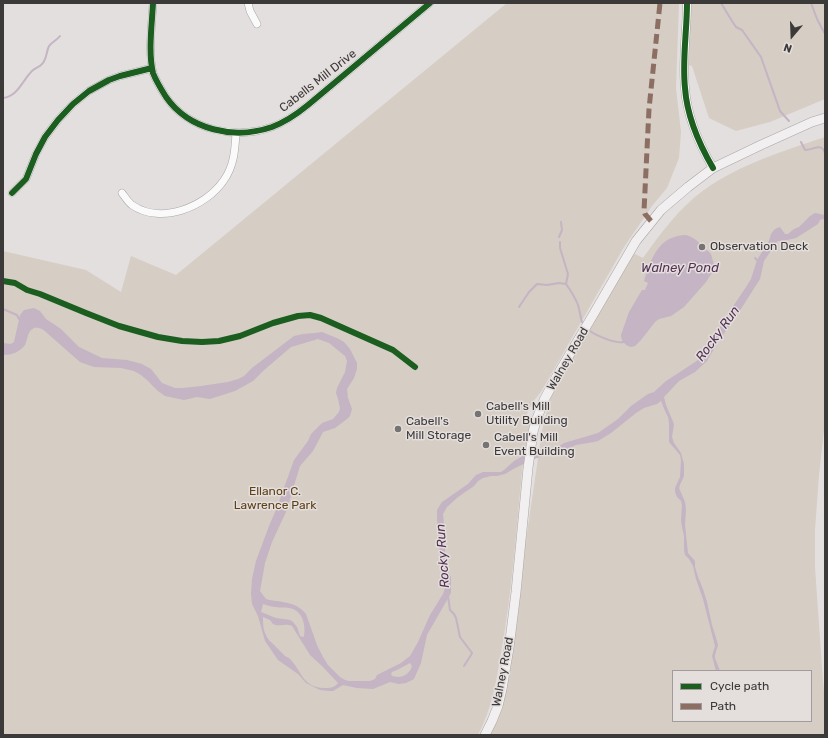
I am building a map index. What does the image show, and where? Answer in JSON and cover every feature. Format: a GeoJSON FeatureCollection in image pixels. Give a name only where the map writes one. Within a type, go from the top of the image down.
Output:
{"type":"FeatureCollection","features":[{"type":"Feature","properties":{"kind":"main road","name":"Walney Road"},"geometry":{"type":"LineString","coordinates":[[485,735],[492,721],[502,689],[516,592],[531,446],[536,421],[546,397],[636,241],[661,210],[713,168],[767,142],[812,122],[825,118]]}},
{"type":"Feature","properties":{"kind":"street","name":"Cabells Mill Drive"},"geometry":{"type":"LineString","coordinates":[[152,3],[150,52],[155,79],[161,90],[169,102],[180,113],[195,123],[215,130],[236,133],[251,132],[263,129],[292,117],[430,3]]}},
{"type":"Feature","properties":{"kind":"street"},"geometry":{"type":"LineString","coordinates":[[248,3],[250,11],[257,24]]}},
{"type":"Feature","properties":{"kind":"street"},"geometry":{"type":"LineString","coordinates":[[687,3],[684,78],[686,104],[695,133],[713,168]]}},
{"type":"Feature","properties":{"kind":"street"},"geometry":{"type":"LineString","coordinates":[[12,193],[26,180],[36,154],[45,137],[72,104],[89,91],[109,80],[126,74],[152,68]]}},
{"type":"Feature","properties":{"kind":"street"},"geometry":{"type":"LineString","coordinates":[[122,193],[130,204],[142,211],[156,214],[172,213],[200,203],[217,189],[230,171],[234,155],[236,133]]}},
{"type":"Feature","properties":{"kind":"green space","name":"Ellanor C. Lawrence Park"},"geometry":{"type":"Polygon","coordinates":[[[507,3],[679,3],[676,88],[681,132],[679,158],[667,188],[652,206],[624,247],[541,392],[529,409],[525,422],[529,417],[531,417],[522,472],[505,630],[493,695],[487,715],[478,735],[3,735],[3,251],[86,270],[121,292],[131,256],[176,275],[507,3]]]}},
{"type":"Feature","properties":{"kind":"green space"},"geometry":{"type":"Polygon","coordinates":[[[690,3],[825,3],[825,99],[770,122],[736,131],[709,118],[692,66],[688,65],[690,3]]]}},
{"type":"Feature","properties":{"kind":"green space"},"geometry":{"type":"Polygon","coordinates":[[[825,137],[825,421],[815,530],[815,567],[825,701],[825,735],[489,735],[526,540],[542,431],[551,394],[633,253],[643,258],[678,213],[704,190],[747,165],[825,137]]]}},
{"type":"Feature","properties":{"kind":"water","name":"Rocky Run"},"geometry":{"type":"Polygon","coordinates":[[[815,213],[825,215],[825,220],[820,220],[818,224],[796,238],[778,241],[776,243],[764,261],[760,279],[707,361],[695,372],[679,381],[664,397],[674,424],[672,437],[681,453],[684,464],[684,476],[679,488],[685,502],[686,509],[685,525],[688,553],[695,561],[695,567],[707,602],[718,645],[715,658],[720,670],[716,670],[712,656],[715,646],[703,599],[693,566],[685,555],[684,536],[681,521],[682,505],[675,492],[675,488],[680,477],[681,460],[680,455],[669,442],[668,417],[661,401],[636,413],[611,433],[598,441],[576,445],[554,455],[534,459],[505,474],[483,478],[458,497],[447,507],[443,514],[445,563],[451,577],[451,593],[427,635],[421,663],[414,679],[406,683],[399,684],[390,682],[373,689],[343,685],[333,691],[329,691],[320,690],[306,683],[298,674],[278,660],[265,641],[258,616],[252,604],[251,594],[252,579],[256,561],[294,460],[308,441],[311,434],[322,423],[333,419],[339,412],[340,408],[336,393],[345,372],[347,361],[345,356],[329,343],[318,339],[291,347],[253,381],[235,391],[210,399],[197,397],[184,400],[165,396],[141,375],[134,371],[121,368],[94,367],[80,362],[41,328],[33,328],[31,330],[28,334],[25,345],[21,350],[12,354],[3,355],[3,343],[11,344],[14,342],[20,315],[24,310],[34,308],[40,311],[46,319],[61,329],[79,347],[102,358],[127,360],[142,364],[151,369],[162,383],[175,388],[201,386],[238,379],[244,376],[252,368],[294,336],[322,332],[344,342],[350,349],[357,363],[354,378],[347,389],[348,398],[352,409],[350,416],[335,428],[323,432],[313,451],[300,466],[286,512],[272,542],[265,563],[260,591],[266,599],[289,603],[298,607],[306,614],[323,657],[328,665],[340,677],[349,681],[370,681],[375,679],[377,675],[401,663],[410,656],[430,615],[443,594],[445,588],[441,565],[437,519],[437,510],[442,502],[468,484],[476,475],[483,472],[501,472],[514,461],[535,450],[549,448],[554,449],[564,443],[598,433],[618,419],[631,406],[648,394],[654,392],[666,381],[698,360],[709,345],[710,339],[730,314],[734,305],[751,279],[757,260],[774,230],[780,227],[785,234],[788,234],[799,227],[815,213]],[[263,604],[261,612],[276,618],[290,620],[297,627],[300,636],[304,636],[304,622],[297,612],[289,608],[273,607],[263,604]],[[263,617],[264,631],[268,639],[290,659],[307,682],[311,685],[324,688],[335,686],[338,683],[310,655],[292,626],[275,625],[270,620],[263,617]],[[410,663],[392,672],[391,675],[397,677],[404,676],[411,669],[412,666],[410,663]]]}},
{"type":"Feature","properties":{"kind":"water","name":"Walney Pond"},"geometry":{"type":"Polygon","coordinates":[[[686,235],[697,241],[700,244],[698,247],[704,252],[707,250],[711,254],[714,265],[713,271],[706,282],[684,307],[671,316],[659,319],[655,322],[635,346],[631,347],[625,344],[621,335],[629,312],[642,290],[645,290],[648,283],[644,281],[653,257],[660,247],[668,240],[673,237],[686,235]]]}},
{"type":"Feature","properties":{"kind":"waterway"},"geometry":{"type":"LineString","coordinates":[[721,3],[736,27],[742,30],[761,57],[780,111],[789,121]]}},
{"type":"Feature","properties":{"kind":"waterway"},"geometry":{"type":"LineString","coordinates":[[811,3],[825,34]]}},
{"type":"Feature","properties":{"kind":"waterway"},"geometry":{"type":"LineString","coordinates":[[3,98],[8,97],[16,91],[28,75],[41,65],[45,60],[49,46],[60,36]]}},
{"type":"Feature","properties":{"kind":"waterway"},"geometry":{"type":"LineString","coordinates":[[801,142],[805,150],[819,147],[825,153]]}},
{"type":"Feature","properties":{"kind":"waterway"},"geometry":{"type":"LineString","coordinates":[[559,237],[562,230],[561,222]]}},
{"type":"Feature","properties":{"kind":"waterway"},"geometry":{"type":"LineString","coordinates":[[560,242],[560,248],[568,274],[566,284],[577,302],[582,322]]}},
{"type":"Feature","properties":{"kind":"waterway"},"geometry":{"type":"LineString","coordinates":[[519,307],[529,292],[537,284],[566,284]]}},
{"type":"Feature","properties":{"kind":"waterway"},"geometry":{"type":"LineString","coordinates":[[3,309],[17,315],[19,319]]}},
{"type":"Feature","properties":{"kind":"waterway"},"geometry":{"type":"LineString","coordinates":[[590,331],[616,342],[624,342]]}},
{"type":"Feature","properties":{"kind":"waterway"},"geometry":{"type":"LineString","coordinates":[[448,596],[450,610],[456,618],[460,637],[472,653],[464,666]]}},
{"type":"Feature","properties":{"kind":"marked path"},"geometry":{"type":"LineString","coordinates":[[651,221],[644,211],[649,109],[660,3]]}},
{"type":"Feature","properties":{"kind":"cycle path"},"geometry":{"type":"LineString","coordinates":[[153,3],[151,56],[153,73],[159,85],[166,97],[187,117],[213,129],[228,132],[257,131],[282,123],[295,115],[430,3]]}},
{"type":"Feature","properties":{"kind":"cycle path"},"geometry":{"type":"LineString","coordinates":[[687,3],[684,67],[686,99],[694,130],[713,168]]}},
{"type":"Feature","properties":{"kind":"cycle path"},"geometry":{"type":"LineString","coordinates":[[12,193],[26,179],[45,137],[73,104],[89,91],[109,80],[152,68]]}},
{"type":"Feature","properties":{"kind":"cycle path"},"geometry":{"type":"LineString","coordinates":[[3,281],[15,283],[27,290],[119,326],[158,337],[182,341],[219,341],[240,336],[273,323],[298,316],[310,315],[321,318],[393,350],[415,367]]}},
{"type":"Feature","properties":{"kind":"place","name":"Observation Deck"},"geometry":{"type":"Point","coordinates":[702,247]}},
{"type":"Feature","properties":{"kind":"place","name":"Cabell's Mill Utility Building"},"geometry":{"type":"Point","coordinates":[478,414]}},
{"type":"Feature","properties":{"kind":"place","name":"Cabell's Mill Storage"},"geometry":{"type":"Point","coordinates":[398,429]}},
{"type":"Feature","properties":{"kind":"place","name":"Cabell's Mill Event Building"},"geometry":{"type":"Point","coordinates":[486,445]}}]}
